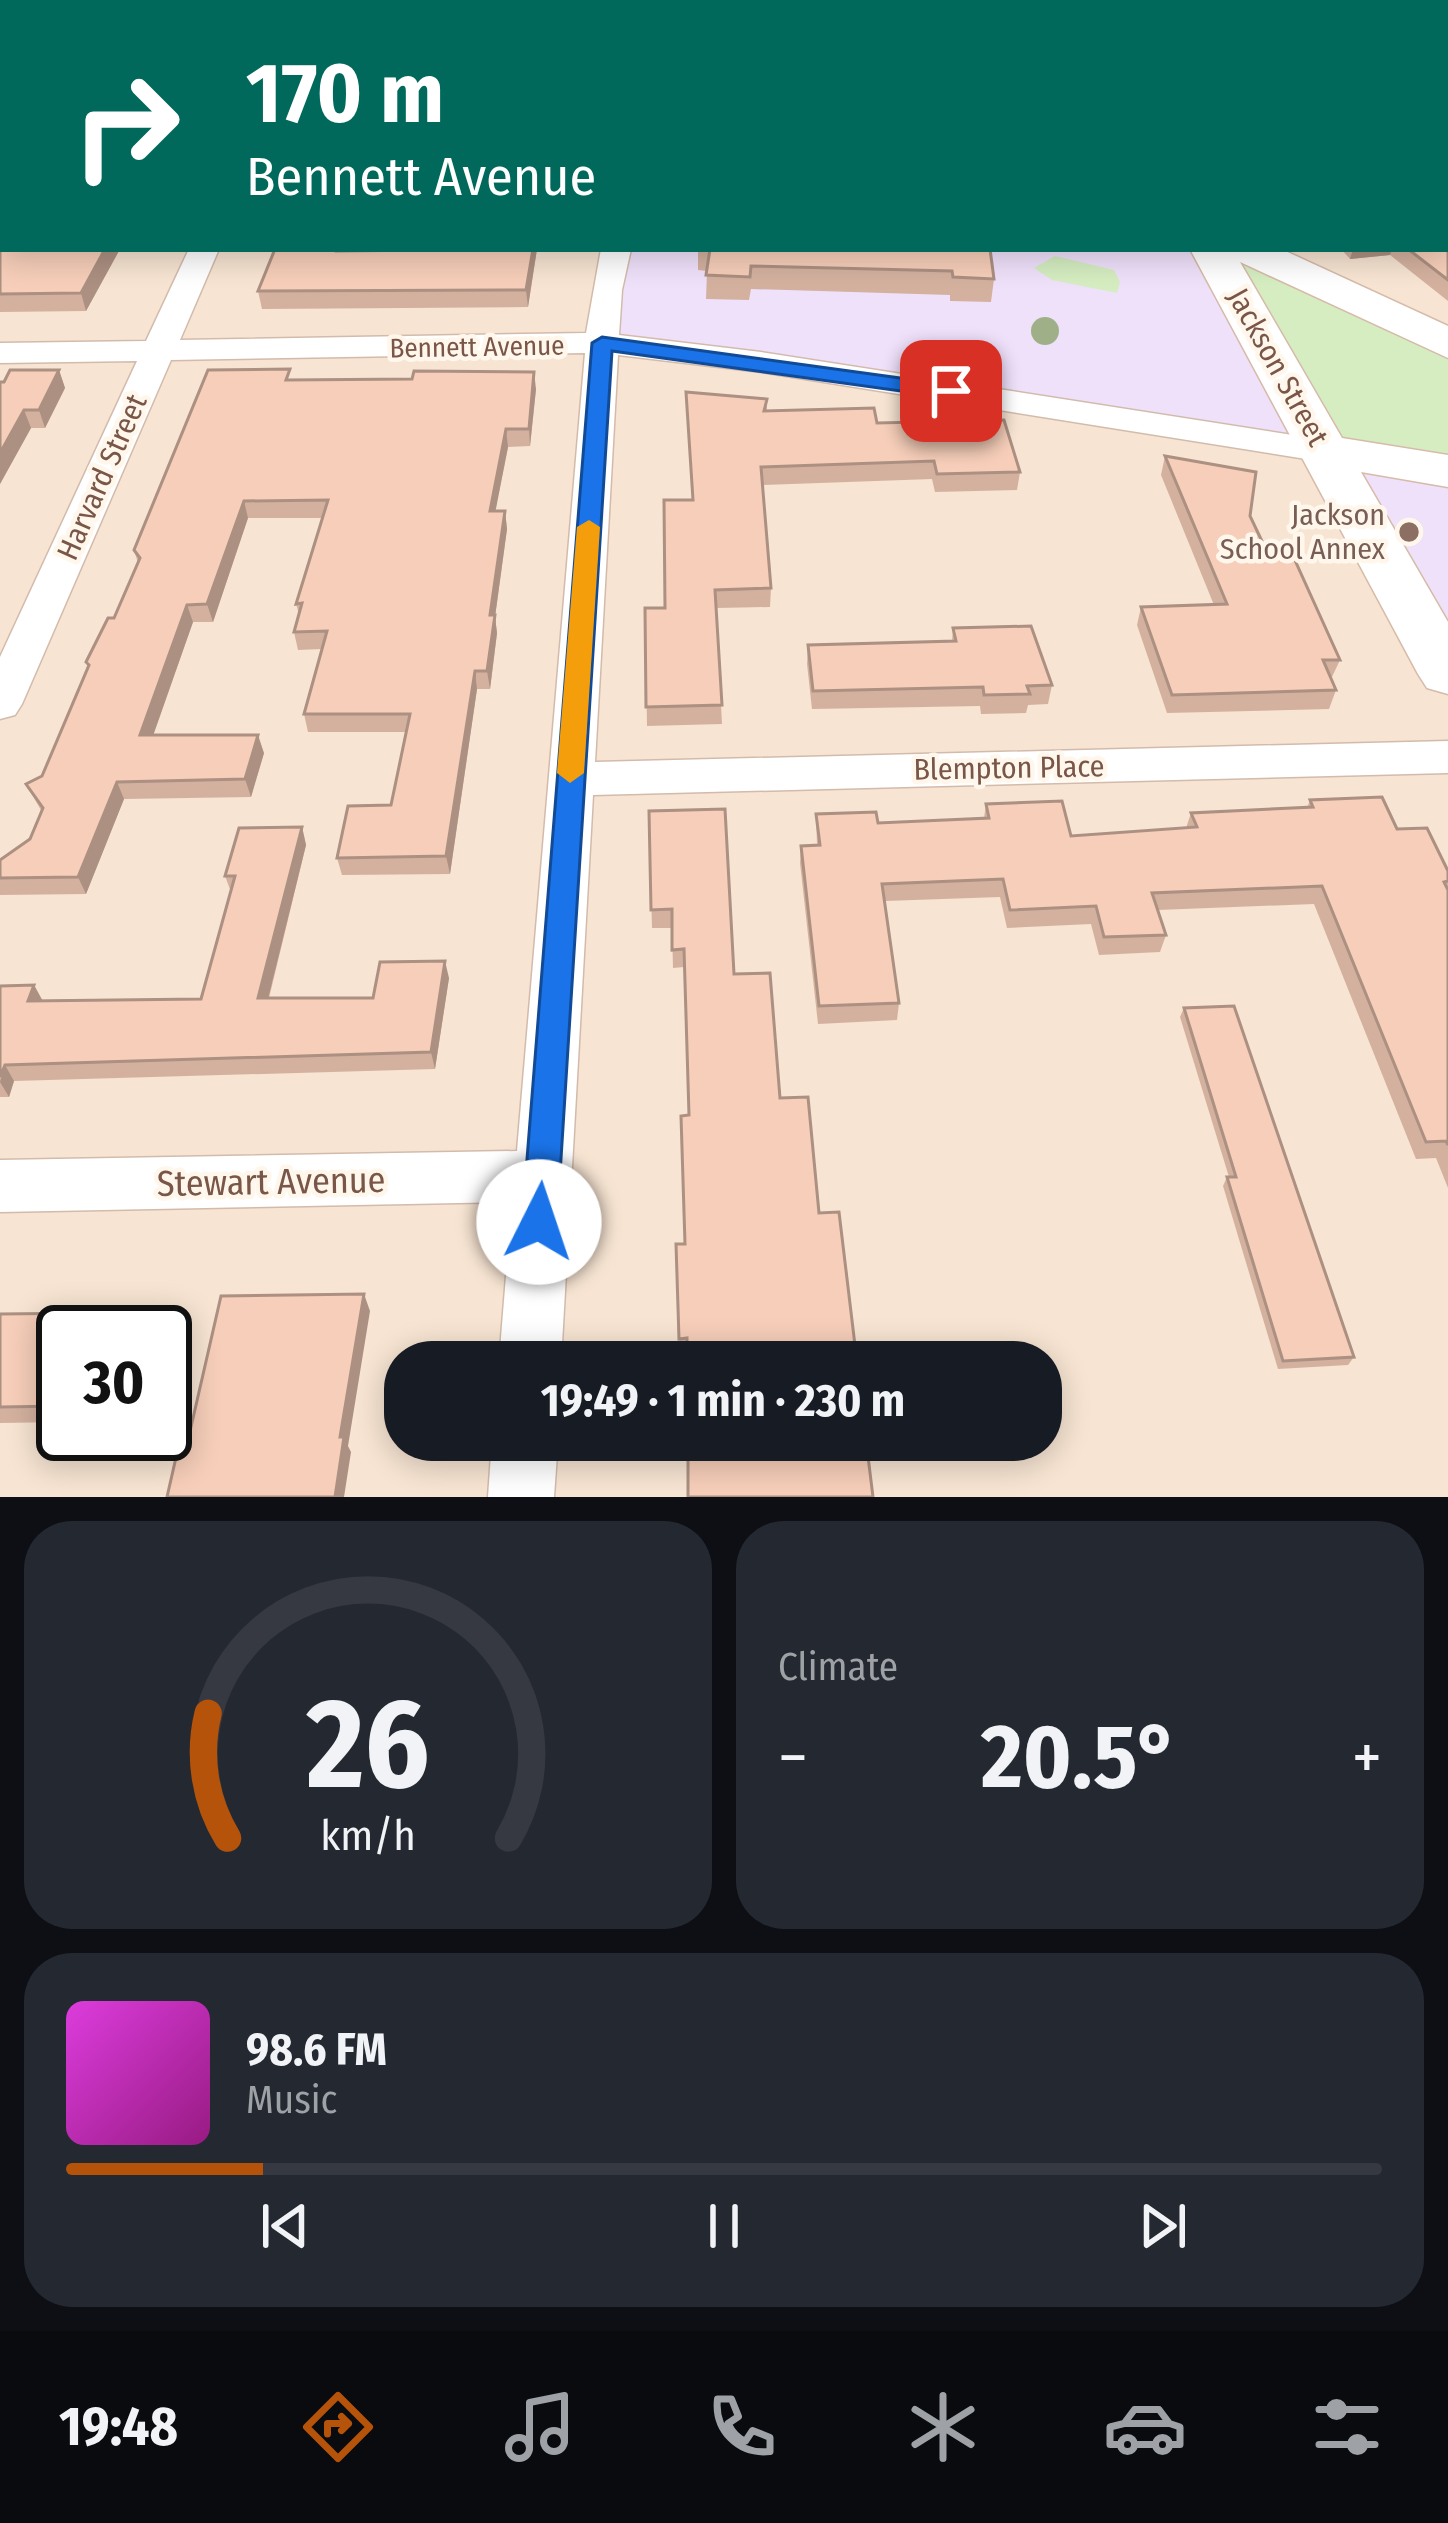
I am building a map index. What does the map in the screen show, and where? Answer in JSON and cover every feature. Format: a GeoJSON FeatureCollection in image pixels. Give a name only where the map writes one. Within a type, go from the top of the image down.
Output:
{"type":"FeatureCollection","features":[{"type":"Feature","properties":{"kind":"street","name":"Harvard Street"},"geometry":{"type":"LineString","coordinates":[[0,704],[203,252]]}},
{"type":"Feature","properties":{"kind":"street"},"geometry":{"type":"LineString","coordinates":[[531,1341],[606,290],[615,252]]}},
{"type":"Feature","properties":{"kind":"street","name":"Jackson Street"},"geometry":{"type":"LineString","coordinates":[[1213,252],[1448,674]]}},
{"type":"Feature","properties":{"kind":"street"},"geometry":{"type":"LineString","coordinates":[[1252,252],[1448,344]]}},
{"type":"Feature","properties":{"kind":"street","name":"Bennett Avenue"},"geometry":{"type":"LineString","coordinates":[[0,353],[602,343],[761,362],[1448,471]]}},
{"type":"Feature","properties":{"kind":"street","name":"Blempton Place"},"geometry":{"type":"LineString","coordinates":[[570,778],[1448,757]]}},
{"type":"Feature","properties":{"kind":"street","name":"Stewart Avenue"},"geometry":{"type":"LineString","coordinates":[[0,1186],[542,1176]]}},
{"type":"Feature","properties":{"kind":"street"},"geometry":{"type":"LineString","coordinates":[[521,1497],[524,1461]]}},
{"type":"Feature","properties":{"kind":"shaded area"},"geometry":{"type":"Polygon","coordinates":[[[0,252],[627,252],[1325,451],[1448,674],[1448,1497],[0,1497],[0,252]]]}},
{"type":"Feature","properties":{"kind":"shaded area"},"geometry":{"type":"Polygon","coordinates":[[[616,252],[1214,252],[1448,471],[1448,674],[1325,451],[602,343],[616,252]]]}},
{"type":"Feature","properties":{"kind":"shaded area"},"geometry":{"type":"Polygon","coordinates":[[[1252,252],[1448,252],[1448,344],[1252,252]]]}},
{"type":"Feature","properties":{"kind":"green space"},"geometry":{"type":"Polygon","coordinates":[[[1213,252],[1448,344],[1448,471],[1325,451],[1213,252]]]}},
{"type":"Feature","properties":{"kind":"green space"},"geometry":{"type":"Polygon","coordinates":[[[1055,256],[1114,270],[1120,282],[1117,293],[1052,280],[1034,268],[1055,256]]]}},
{"type":"Feature","properties":{"kind":"building"},"geometry":{"type":"Polygon","coordinates":[[[0,252],[103,252],[81,293],[0,294],[0,252]]]}},
{"type":"Feature","properties":{"kind":"building"},"geometry":{"type":"Polygon","coordinates":[[[274,252],[532,252],[526,290],[258,291],[274,252]]]}},
{"type":"Feature","properties":{"kind":"building"},"geometry":{"type":"Polygon","coordinates":[[[710,252],[990,252],[994,279],[953,277],[952,271],[751,266],[750,277],[706,275],[710,252]]]}},
{"type":"Feature","properties":{"kind":"building"},"geometry":{"type":"Polygon","coordinates":[[[1412,252],[1448,252],[1448,280],[1412,252]]]}},
{"type":"Feature","properties":{"kind":"building"},"geometry":{"type":"Polygon","coordinates":[[[290,369],[286,380],[412,379],[414,371],[534,372],[529,429],[506,429],[490,511],[505,511],[490,615],[495,615],[487,671],[475,671],[446,856],[337,858],[348,806],[391,805],[410,714],[304,714],[327,631],[294,632],[302,603],[296,604],[328,500],[244,501],[207,604],[187,605],[140,735],[258,735],[245,779],[117,782],[78,877],[0,878],[0,860],[30,839],[43,808],[26,784],[42,776],[89,665],[86,662],[108,618],[114,618],[140,558],[134,550],[208,370],[290,369]]]}},
{"type":"Feature","properties":{"kind":"building"},"geometry":{"type":"Polygon","coordinates":[[[10,370],[59,370],[39,410],[24,410],[0,453],[0,382],[10,370]]]}},
{"type":"Feature","properties":{"kind":"building"},"geometry":{"type":"Polygon","coordinates":[[[686,392],[767,399],[764,411],[874,408],[877,423],[1004,420],[1020,472],[937,474],[934,461],[761,467],[771,588],[715,590],[722,705],[646,707],[645,608],[665,608],[664,500],[693,500],[686,392]]]}},
{"type":"Feature","properties":{"kind":"building"},"geometry":{"type":"Polygon","coordinates":[[[1165,456],[1256,472],[1250,516],[1269,556],[1293,556],[1340,660],[1323,660],[1336,690],[1172,695],[1141,607],[1227,604],[1165,456]]]}},
{"type":"Feature","properties":{"kind":"building"},"geometry":{"type":"Polygon","coordinates":[[[1031,626],[1052,685],[1027,686],[1030,694],[984,695],[983,687],[813,691],[808,645],[956,641],[953,628],[1031,626]]]}},
{"type":"Feature","properties":{"kind":"building"},"geometry":{"type":"Polygon","coordinates":[[[1382,797],[1397,829],[1427,828],[1448,871],[1444,882],[1448,890],[1448,1145],[1446,1141],[1426,1142],[1322,886],[1152,893],[1166,935],[1104,937],[1096,906],[1010,910],[1003,879],[882,884],[899,1003],[819,1006],[801,846],[820,845],[816,814],[876,812],[878,823],[989,818],[986,804],[1062,801],[1071,836],[1197,827],[1191,813],[1313,807],[1310,800],[1382,797]]]}},
{"type":"Feature","properties":{"kind":"building"},"geometry":{"type":"Polygon","coordinates":[[[725,809],[734,974],[770,973],[780,1098],[808,1097],[819,1213],[839,1212],[854,1341],[679,1339],[676,1244],[685,1244],[681,1116],[689,1115],[684,949],[672,950],[672,909],[651,910],[649,811],[725,809]]]}},
{"type":"Feature","properties":{"kind":"building"},"geometry":{"type":"Polygon","coordinates":[[[302,827],[258,998],[373,998],[380,962],[445,961],[431,1052],[5,1065],[0,1077],[0,986],[34,985],[28,1001],[201,999],[235,876],[225,876],[239,828],[302,827]]]}},
{"type":"Feature","properties":{"kind":"building"},"geometry":{"type":"Polygon","coordinates":[[[1234,1006],[1354,1357],[1283,1361],[1227,1177],[1236,1177],[1184,1008],[1234,1006]]]}},
{"type":"Feature","properties":{"kind":"building"},"geometry":{"type":"Polygon","coordinates":[[[364,1294],[335,1497],[167,1497],[175,1461],[192,1461],[192,1423],[221,1296],[364,1294]]]}},
{"type":"Feature","properties":{"kind":"building"},"geometry":{"type":"Polygon","coordinates":[[[0,1314],[36,1314],[36,1406],[0,1407],[0,1314]]]}},
{"type":"Feature","properties":{"kind":"building"},"geometry":{"type":"Polygon","coordinates":[[[688,1461],[869,1461],[873,1497],[688,1497],[688,1461]]]}},
{"type":"Feature","properties":{"kind":"slow traffic"},"geometry":{"type":"LineString","coordinates":[[570,773],[589,527]]}},
{"type":"Feature","properties":{"kind":"place","name":"Jackson School Annex"},"geometry":{"type":"Point","coordinates":[1409,532]}},
{"type":"Feature","properties":{"kind":"route"},"geometry":{"type":"LineString","coordinates":[[539,1222],[602,343],[951,391]]}}]}
